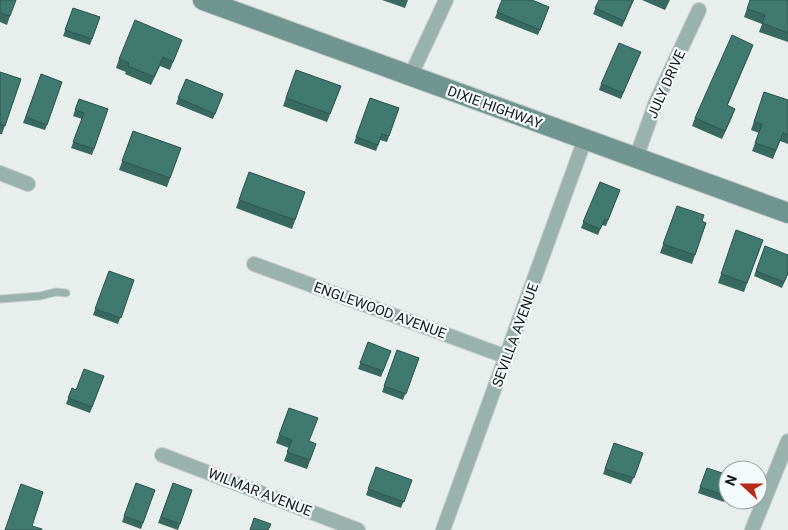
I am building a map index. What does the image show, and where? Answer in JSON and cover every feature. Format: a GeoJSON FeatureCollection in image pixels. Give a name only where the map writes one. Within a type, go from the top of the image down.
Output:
{"type":"FeatureCollection","features":[{"type":"Feature","properties":{"kind":"street","name":"DIXIE HIGHWAY"},"geometry":{"type":"LineString","coordinates":[[202,0],[788,213]]}},
{"type":"Feature","properties":{"kind":"street"},"geometry":{"type":"LineString","coordinates":[[410,77],[446,0]]}},
{"type":"Feature","properties":{"kind":"street","name":"JULY DRIVE"},"geometry":{"type":"LineString","coordinates":[[636,158],[656,102],[699,10]]}},
{"type":"Feature","properties":{"kind":"street","name":"SEVILLA AVENUE"},"geometry":{"type":"LineString","coordinates":[[443,530],[585,139]]}},
{"type":"Feature","properties":{"kind":"street"},"geometry":{"type":"LineString","coordinates":[[0,174],[28,184]]}},
{"type":"Feature","properties":{"kind":"street","name":"ENGLEWOOD AVENUE"},"geometry":{"type":"LineString","coordinates":[[254,264],[507,357]]}},
{"type":"Feature","properties":{"kind":"street"},"geometry":{"type":"LineString","coordinates":[[752,530],[785,458],[788,441]]}},
{"type":"Feature","properties":{"kind":"street","name":"WILMAR AVENUE"},"geometry":{"type":"LineString","coordinates":[[162,455],[358,530]]}},
{"type":"Feature","properties":{"kind":"lane"},"geometry":{"type":"LineString","coordinates":[[0,299],[40,296],[56,292],[66,293]]}},
{"type":"Feature","properties":{"kind":"building"},"geometry":{"type":"Polygon","coordinates":[[[0,0],[16,0],[10,16],[0,13],[0,0]]]}},
{"type":"Feature","properties":{"kind":"building"},"geometry":{"type":"Polygon","coordinates":[[[502,0],[532,0],[549,7],[540,30],[497,12],[502,0]]]}},
{"type":"Feature","properties":{"kind":"building"},"geometry":{"type":"Polygon","coordinates":[[[599,0],[633,0],[624,21],[595,8],[599,0]]]}},
{"type":"Feature","properties":{"kind":"building"},"geometry":{"type":"Polygon","coordinates":[[[750,0],[788,0],[788,33],[762,23],[765,15],[747,9],[750,0]]]}},
{"type":"Feature","properties":{"kind":"building"},"geometry":{"type":"Polygon","coordinates":[[[73,8],[100,17],[92,39],[65,30],[73,8]]]}},
{"type":"Feature","properties":{"kind":"building"},"geometry":{"type":"Polygon","coordinates":[[[135,20],[182,40],[173,62],[163,57],[154,77],[128,66],[129,63],[119,59],[135,20]]]}},
{"type":"Feature","properties":{"kind":"building"},"geometry":{"type":"Polygon","coordinates":[[[732,35],[753,45],[727,105],[735,109],[725,131],[695,118],[732,35]]]}},
{"type":"Feature","properties":{"kind":"building"},"geometry":{"type":"Polygon","coordinates":[[[619,43],[641,52],[623,93],[601,84],[619,43]]]}},
{"type":"Feature","properties":{"kind":"building"},"geometry":{"type":"Polygon","coordinates":[[[296,70],[341,86],[330,114],[286,98],[296,70]]]}},
{"type":"Feature","properties":{"kind":"building"},"geometry":{"type":"Polygon","coordinates":[[[0,72],[21,79],[5,126],[0,124],[0,72]]]}},
{"type":"Feature","properties":{"kind":"building"},"geometry":{"type":"Polygon","coordinates":[[[41,74],[62,82],[47,125],[26,117],[41,74]]]}},
{"type":"Feature","properties":{"kind":"building"},"geometry":{"type":"Polygon","coordinates":[[[186,79],[223,94],[215,114],[178,98],[186,79]]]}},
{"type":"Feature","properties":{"kind":"building"},"geometry":{"type":"Polygon","coordinates":[[[764,92],[788,100],[788,135],[783,133],[776,150],[755,143],[762,124],[754,122],[764,92]]]}},
{"type":"Feature","properties":{"kind":"building"},"geometry":{"type":"Polygon","coordinates":[[[370,98],[399,108],[389,136],[382,134],[378,145],[356,137],[370,98]]]}},
{"type":"Feature","properties":{"kind":"building"},"geometry":{"type":"Polygon","coordinates":[[[79,99],[108,109],[94,149],[73,142],[84,113],[75,110],[79,99]]]}},
{"type":"Feature","properties":{"kind":"building"},"geometry":{"type":"Polygon","coordinates":[[[133,131],[181,148],[170,178],[122,161],[133,131]]]}},
{"type":"Feature","properties":{"kind":"building"},"geometry":{"type":"Polygon","coordinates":[[[249,172],[305,192],[295,220],[239,200],[249,172]]]}},
{"type":"Feature","properties":{"kind":"building"},"geometry":{"type":"Polygon","coordinates":[[[600,182],[620,190],[608,220],[605,219],[600,229],[583,222],[600,182]]]}},
{"type":"Feature","properties":{"kind":"building"},"geometry":{"type":"Polygon","coordinates":[[[677,206],[704,215],[702,221],[706,223],[695,255],[663,244],[677,206]]]}},
{"type":"Feature","properties":{"kind":"building"},"geometry":{"type":"Polygon","coordinates":[[[736,230],[763,240],[747,283],[721,274],[736,230]]]}},
{"type":"Feature","properties":{"kind":"building"},"geometry":{"type":"Polygon","coordinates":[[[765,246],[788,255],[788,273],[784,282],[756,271],[765,246]]]}},
{"type":"Feature","properties":{"kind":"building"},"geometry":{"type":"Polygon","coordinates":[[[109,271],[134,280],[121,318],[95,309],[109,271]]]}},
{"type":"Feature","properties":{"kind":"building"},"geometry":{"type":"Polygon","coordinates":[[[368,342],[391,351],[383,371],[360,363],[368,342]]]}},
{"type":"Feature","properties":{"kind":"building"},"geometry":{"type":"Polygon","coordinates":[[[397,350],[419,358],[406,394],[384,386],[397,350]]]}},
{"type":"Feature","properties":{"kind":"building"},"geometry":{"type":"Polygon","coordinates":[[[84,369],[104,376],[92,407],[68,398],[72,388],[76,390],[84,369]]]}},
{"type":"Feature","properties":{"kind":"building"},"geometry":{"type":"Polygon","coordinates":[[[289,408],[318,418],[309,441],[316,444],[310,460],[287,452],[292,440],[279,435],[289,408]]]}},
{"type":"Feature","properties":{"kind":"building"},"geometry":{"type":"Polygon","coordinates":[[[614,443],[643,453],[634,478],[605,469],[614,443]]]}},
{"type":"Feature","properties":{"kind":"building"},"geometry":{"type":"Polygon","coordinates":[[[376,467],[412,480],[404,502],[368,489],[376,467]]]}},
{"type":"Feature","properties":{"kind":"building"},"geometry":{"type":"Polygon","coordinates":[[[707,468],[718,472],[718,493],[700,487],[707,468]]]}},
{"type":"Feature","properties":{"kind":"building"},"geometry":{"type":"Polygon","coordinates":[[[136,483],[155,490],[143,523],[124,516],[136,483]]]}},
{"type":"Feature","properties":{"kind":"building"},"geometry":{"type":"Polygon","coordinates":[[[173,483],[192,490],[180,524],[161,517],[173,483]]]}},
{"type":"Feature","properties":{"kind":"building"},"geometry":{"type":"Polygon","coordinates":[[[21,484],[43,492],[32,526],[42,530],[5,530],[21,484]]]}},
{"type":"Feature","properties":{"kind":"building"},"geometry":{"type":"Polygon","coordinates":[[[254,518],[271,524],[268,530],[250,530],[254,518]]]}}]}
